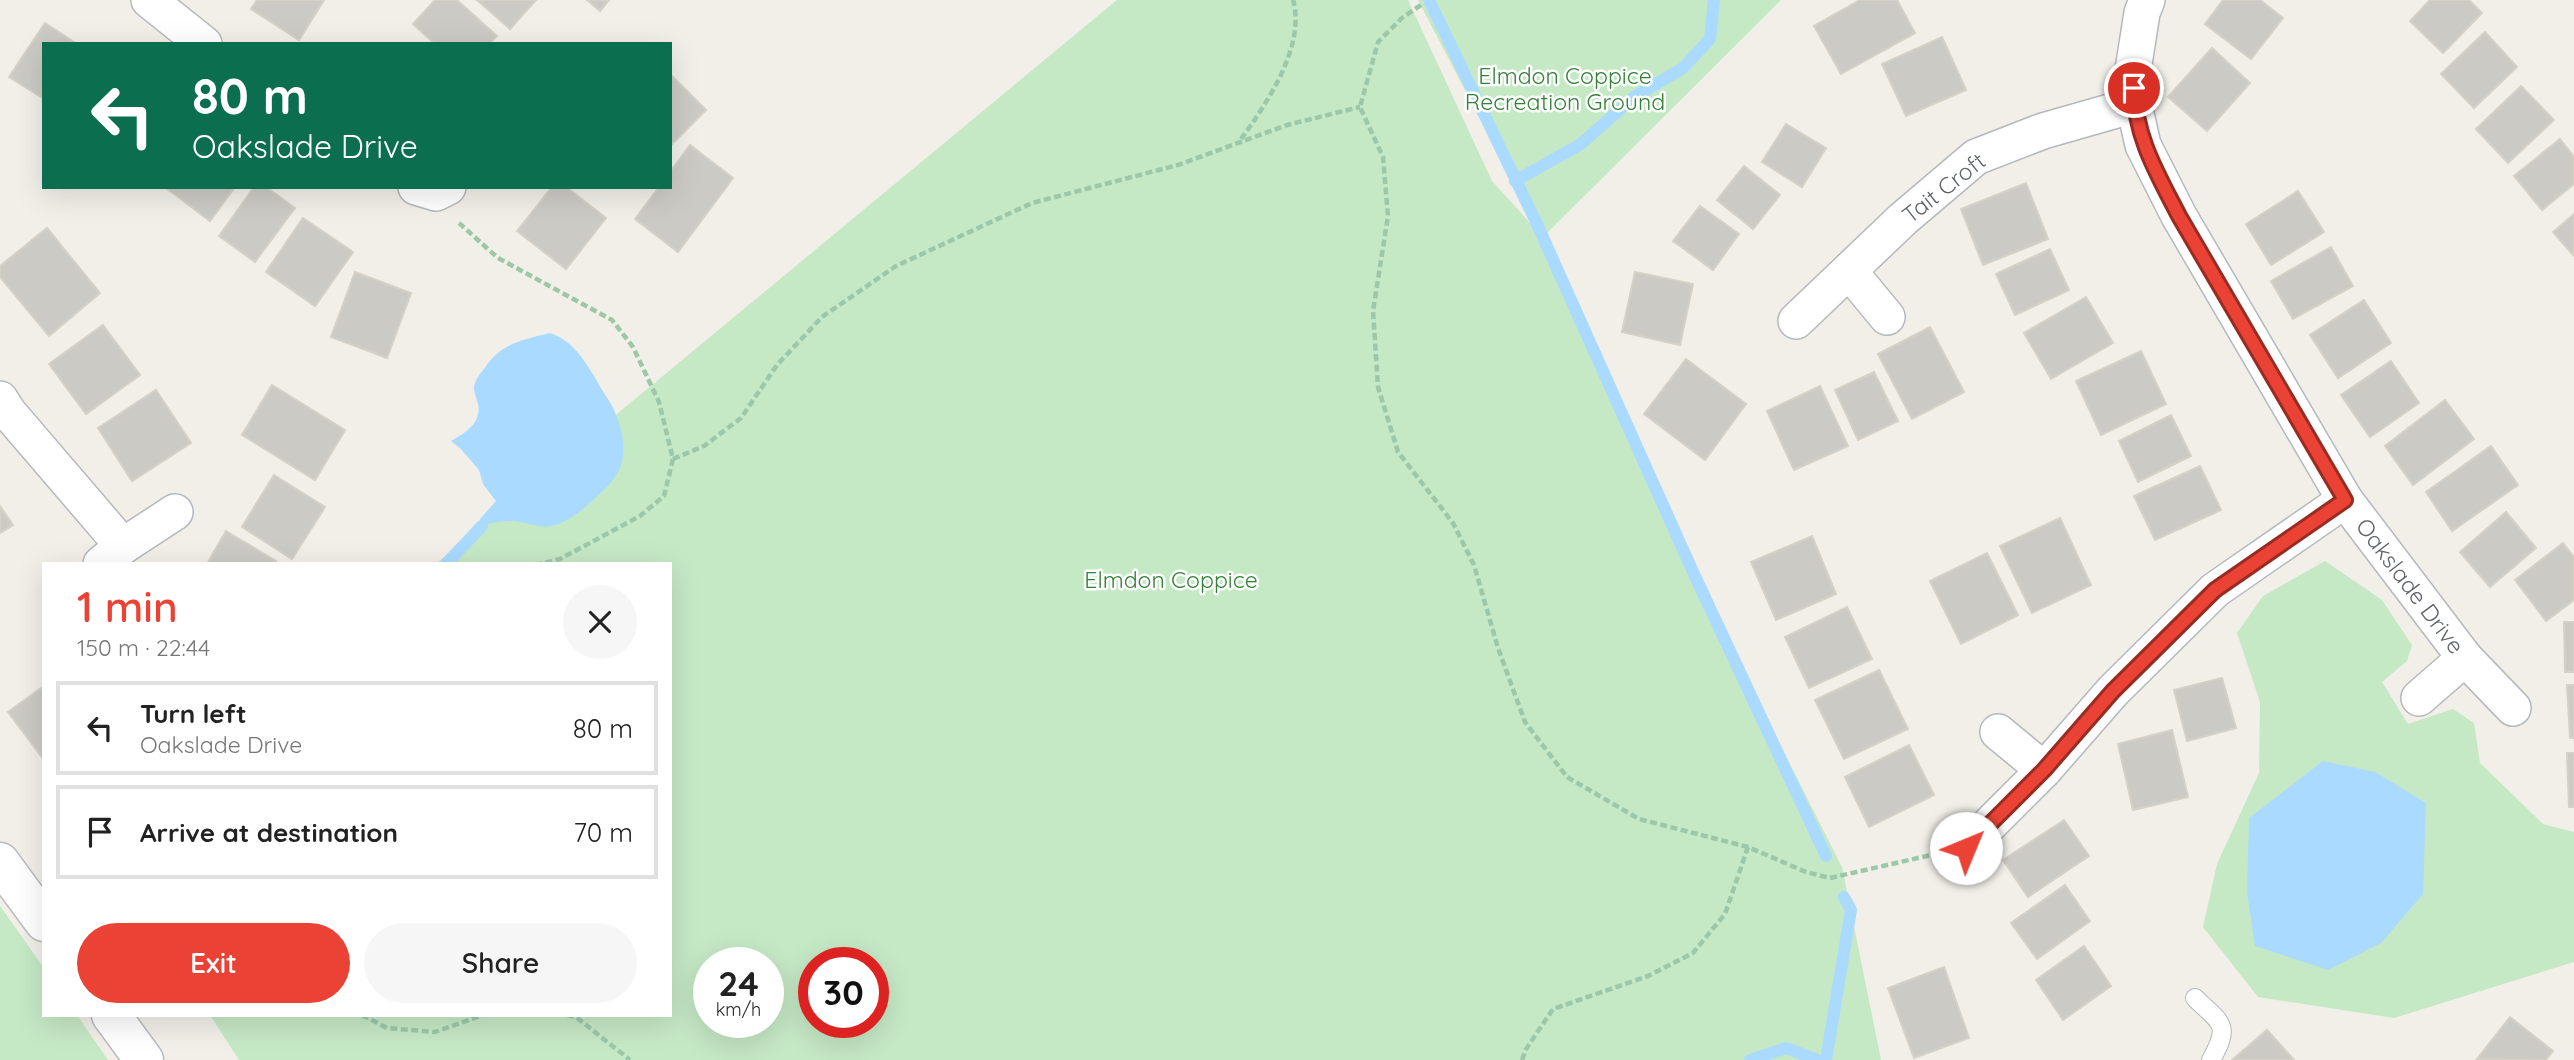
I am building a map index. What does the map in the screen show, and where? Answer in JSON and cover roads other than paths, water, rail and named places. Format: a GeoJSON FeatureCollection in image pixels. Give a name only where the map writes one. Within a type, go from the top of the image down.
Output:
{"type":"FeatureCollection","features":[{"type":"Feature","properties":{"kind":"street"},"geometry":{"type":"LineString","coordinates":[[149,0],[202,42]]}},
{"type":"Feature","properties":{"kind":"street","name":"Oakslade Drive"},"geometry":{"type":"LineString","coordinates":[[2147,0],[2142,13],[2133,70],[2134,105],[2143,145],[2179,216],[2345,500],[2465,658],[2513,708]]}},
{"type":"Feature","properties":{"kind":"street","name":"Tait Croft"},"geometry":{"type":"LineString","coordinates":[[1796,321],[1903,219],[1976,157],[2043,131],[2134,105]]}},
{"type":"Feature","properties":{"kind":"street"},"geometry":{"type":"LineString","coordinates":[[1849,271],[1887,317]]}},
{"type":"Feature","properties":{"kind":"street"},"geometry":{"type":"LineString","coordinates":[[0,399],[112,554],[175,512]]}},
{"type":"Feature","properties":{"kind":"street"},"geometry":{"type":"LineString","coordinates":[[1966,848],[2044,770],[2113,691],[2215,590],[2345,500]]}},
{"type":"Feature","properties":{"kind":"street"},"geometry":{"type":"LineString","coordinates":[[2419,698],[2465,658]]}},
{"type":"Feature","properties":{"kind":"street"},"geometry":{"type":"LineString","coordinates":[[1998,732],[2044,770]]}},
{"type":"Feature","properties":{"kind":"street"},"geometry":{"type":"LineString","coordinates":[[0,862],[42,919]]}},
{"type":"Feature","properties":{"kind":"street"},"geometry":{"type":"LineString","coordinates":[[112,1017],[144,1060]]}},
{"type":"Feature","properties":{"kind":"lane"},"geometry":{"type":"LineString","coordinates":[[2195,998],[2220,1021],[2223,1038],[2211,1060]]}},
{"type":"Feature","properties":{"kind":"water"},"geometry":{"type":"Polygon","coordinates":[[[550,333],[560,337],[577,352],[612,407],[623,443],[622,462],[610,483],[591,502],[560,523],[544,527],[510,521],[482,526],[480,519],[496,501],[483,484],[479,470],[451,441],[475,422],[479,411],[474,385],[491,360],[513,344],[550,333]]]}},
{"type":"Feature","properties":{"kind":"water"},"geometry":{"type":"Polygon","coordinates":[[[2323,761],[2375,772],[2426,803],[2423,894],[2381,943],[2328,970],[2255,946],[2247,892],[2249,818],[2323,761]]]}},
{"type":"Feature","properties":{"kind":"waterway"},"geometry":{"type":"LineString","coordinates":[[1429,0],[1537,224],[1694,574],[1826,856]]}},
{"type":"Feature","properties":{"kind":"waterway"},"geometry":{"type":"LineString","coordinates":[[1515,181],[1581,144],[1634,97],[1683,68],[1710,39],[1714,0]]}},
{"type":"Feature","properties":{"kind":"waterway"},"geometry":{"type":"LineString","coordinates":[[448,562],[482,526]]}},
{"type":"Feature","properties":{"kind":"waterway"},"geometry":{"type":"LineString","coordinates":[[1826,1060],[1851,910],[1844,897]]}},
{"type":"Feature","properties":{"kind":"waterway"},"geometry":{"type":"LineString","coordinates":[[1750,1060],[1786,1048],[1818,1060]]}},
{"type":"Feature","properties":{"kind":"park label","name":"Elmdon Coppice Recreation Ground"},"geometry":{"type":"Point","coordinates":[1565,89]}},
{"type":"Feature","properties":{"kind":"park label","name":"Elmdon Coppice"},"geometry":{"type":"Point","coordinates":[1171,580]}}]}
